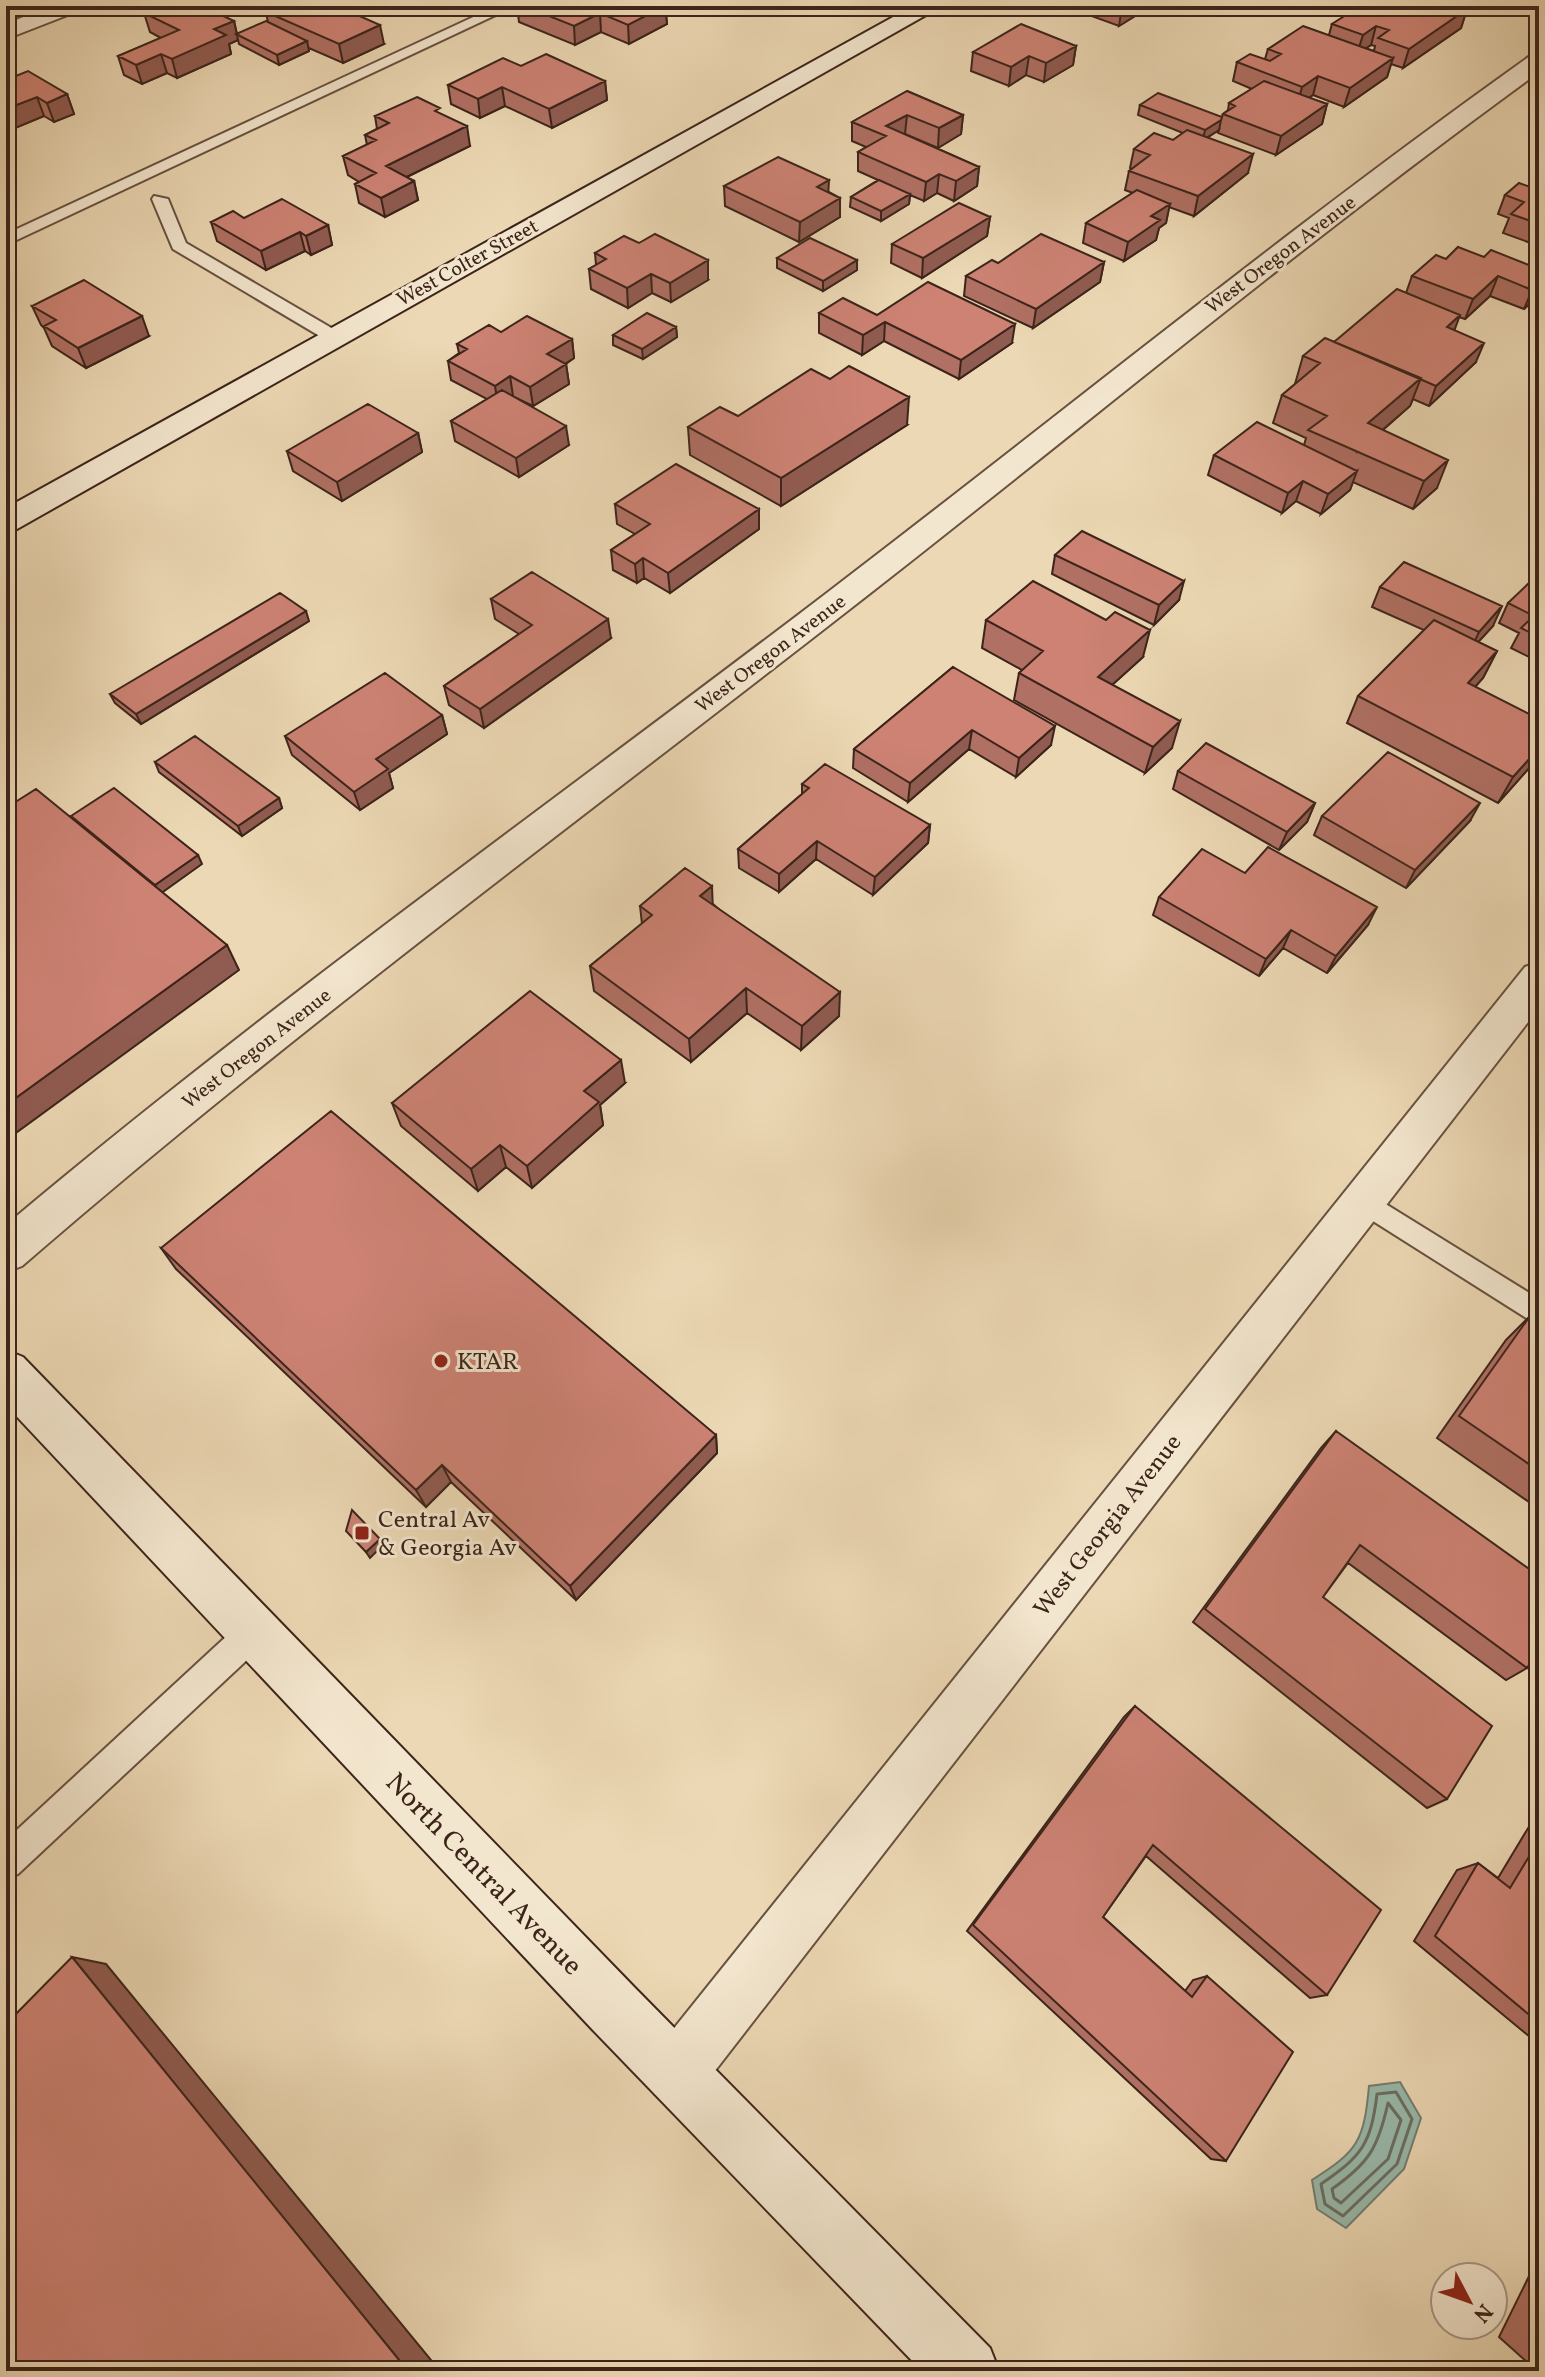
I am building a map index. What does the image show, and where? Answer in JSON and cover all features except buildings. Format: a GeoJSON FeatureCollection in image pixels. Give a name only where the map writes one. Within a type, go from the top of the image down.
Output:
{"type":"FeatureCollection","features":[{"type":"Feature","properties":{"kind":"street"},"geometry":{"type":"LineString","coordinates":[[6,32],[70,6]]}},
{"type":"Feature","properties":{"kind":"street","name":"West Colter Street"},"geometry":{"type":"LineString","coordinates":[[6,522],[930,6]]}},
{"type":"Feature","properties":{"kind":"street","name":"West Oregon Avenue"},"geometry":{"type":"LineString","coordinates":[[6,1252],[116,1158],[427,912],[845,596],[1236,286],[1539,61]]}},
{"type":"Feature","properties":{"kind":"street","name":"West Georgia Avenue"},"geometry":{"type":"LineString","coordinates":[[676,2073],[1539,978]]}},
{"type":"Feature","properties":{"kind":"street","name":"North Central Avenue"},"geometry":{"type":"LineString","coordinates":[[6,1372],[676,2073],[967,2371]]}},
{"type":"Feature","properties":{"kind":"lane"},"geometry":{"type":"LineString","coordinates":[[6,240],[508,6]]}},
{"type":"Feature","properties":{"kind":"lane"},"geometry":{"type":"LineString","coordinates":[[160,199],[179,246],[334,337]]}},
{"type":"Feature","properties":{"kind":"lane"},"geometry":{"type":"LineString","coordinates":[[1363,1201],[1539,1314]]}},
{"type":"Feature","properties":{"kind":"lane"},"geometry":{"type":"LineString","coordinates":[[6,1862],[254,1632]]}},
{"type":"Feature","properties":{"kind":"water"},"geometry":{"type":"Polygon","coordinates":[[[1400,2082],[1421,2118],[1404,2169],[1346,2228],[1317,2209],[1312,2180],[1340,2161],[1356,2143],[1364,2120],[1369,2086],[1400,2082]]]}},
{"type":"Feature","properties":{"kind":"place","name":"KTAR"},"geometry":{"type":"Point","coordinates":[441,1361]}},
{"type":"Feature","properties":{"kind":"place","name":"Central Av & Georgia Av"},"geometry":{"type":"Point","coordinates":[362,1533]}}]}
